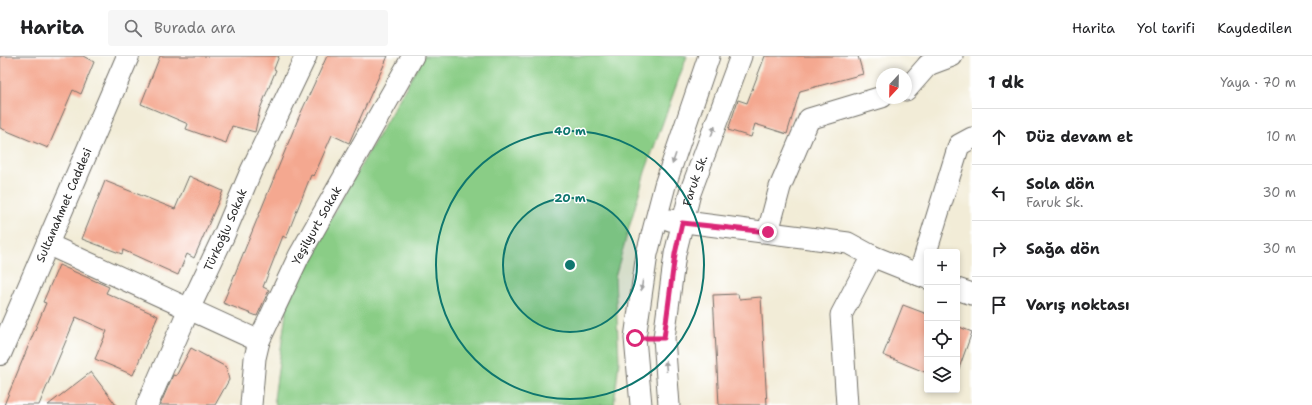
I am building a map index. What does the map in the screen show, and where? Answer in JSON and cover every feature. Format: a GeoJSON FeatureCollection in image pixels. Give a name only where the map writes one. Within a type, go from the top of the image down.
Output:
{"type":"FeatureCollection","features":[{"type":"Feature","properties":{"kind":"street","name":"Sultanahmet Caddesi"},"geometry":{"type":"LineString","coordinates":[[0,354],[6,321],[47,244],[128,56]]}},
{"type":"Feature","properties":{"kind":"street","name":"Türkoğlu Sokak"},"geometry":{"type":"LineString","coordinates":[[147,405],[189,309],[224,235],[251,171],[306,56]]}},
{"type":"Feature","properties":{"kind":"street","name":"Yeşilyurt Sokak"},"geometry":{"type":"LineString","coordinates":[[251,405],[255,358],[259,342],[299,256],[413,56]]}},
{"type":"Feature","properties":{"kind":"street"},"geometry":{"type":"LineString","coordinates":[[641,405],[635,338],[647,254],[656,217],[709,56]]}},
{"type":"Feature","properties":{"kind":"street","name":"Faruk Sk."},"geometry":{"type":"LineString","coordinates":[[669,405],[664,338],[675,254],[690,193],[740,56]]}},
{"type":"Feature","properties":{"kind":"street"},"geometry":{"type":"LineString","coordinates":[[912,82],[928,60],[952,56]]}},
{"type":"Feature","properties":{"kind":"street"},"geometry":{"type":"LineString","coordinates":[[768,232],[780,187],[809,119],[876,99]]}},
{"type":"Feature","properties":{"kind":"street"},"geometry":{"type":"LineString","coordinates":[[656,217],[682,223],[768,232],[848,243],[872,256],[923,276],[959,145],[972,138]]}},
{"type":"Feature","properties":{"kind":"street"},"geometry":{"type":"LineString","coordinates":[[47,244],[259,342]]}},
{"type":"Feature","properties":{"kind":"street"},"geometry":{"type":"LineString","coordinates":[[847,405],[841,315],[872,256]]}},
{"type":"Feature","properties":{"kind":"street"},"geometry":{"type":"LineString","coordinates":[[960,290],[972,294]]}},
{"type":"Feature","properties":{"kind":"street"},"geometry":{"type":"LineString","coordinates":[[635,338],[664,338]]}},
{"type":"Feature","properties":{"kind":"green space"},"geometry":{"type":"Polygon","coordinates":[[[424,56],[687,56],[645,172],[615,277],[619,361],[614,405],[276,405],[274,399],[287,305],[306,261],[424,56]]]}},
{"type":"Feature","properties":{"kind":"building"},"geometry":{"type":"Polygon","coordinates":[[[0,56],[83,56],[94,62],[81,94],[73,90],[48,148],[0,128],[0,56]]]}},
{"type":"Feature","properties":{"kind":"building"},"geometry":{"type":"Polygon","coordinates":[[[160,56],[279,56],[274,69],[276,70],[260,109],[255,132],[232,126],[226,143],[186,129],[188,124],[141,104],[160,56]]]}},
{"type":"Feature","properties":{"kind":"building"},"geometry":{"type":"Polygon","coordinates":[[[327,56],[388,56],[349,143],[332,135],[314,176],[311,175],[286,238],[283,236],[263,287],[269,290],[257,316],[223,303],[298,119],[327,56]]]}},
{"type":"Feature","properties":{"kind":"building"},"geometry":{"type":"Polygon","coordinates":[[[765,56],[858,56],[863,74],[800,91],[787,134],[755,124],[751,137],[728,130],[738,100],[747,103],[765,56]]]}},
{"type":"Feature","properties":{"kind":"building"},"geometry":{"type":"Polygon","coordinates":[[[189,176],[223,191],[194,258],[187,254],[178,275],[123,250],[122,254],[82,239],[105,181],[175,209],[189,176]]]}},
{"type":"Feature","properties":{"kind":"building"},"geometry":{"type":"Polygon","coordinates":[[[59,265],[109,287],[106,293],[158,316],[133,375],[95,359],[107,331],[76,317],[39,405],[4,405],[46,303],[43,302],[59,265]]]}},
{"type":"Feature","properties":{"kind":"building"},"geometry":{"type":"Polygon","coordinates":[[[738,294],[739,299],[761,297],[767,405],[719,405],[713,295],[738,294]]]}},
{"type":"Feature","properties":{"kind":"building"},"geometry":{"type":"Polygon","coordinates":[[[903,305],[924,313],[924,372],[883,355],[903,305]]]}},
{"type":"Feature","properties":{"kind":"building"},"geometry":{"type":"Polygon","coordinates":[[[960,327],[972,332],[960,366],[960,327]]]}},
{"type":"Feature","properties":{"kind":"building"},"geometry":{"type":"Polygon","coordinates":[[[191,348],[226,367],[229,380],[215,405],[160,405],[173,375],[176,376],[191,348]]]}},
{"type":"Feature","properties":{"kind":"building"},"geometry":{"type":"Polygon","coordinates":[[[91,372],[116,405],[48,405],[91,372]]]}},
{"type":"Feature","properties":{"kind":"route"},"geometry":{"type":"LineString","coordinates":[[635,338],[664,338],[675,254],[682,223],[768,232]]}}]}
